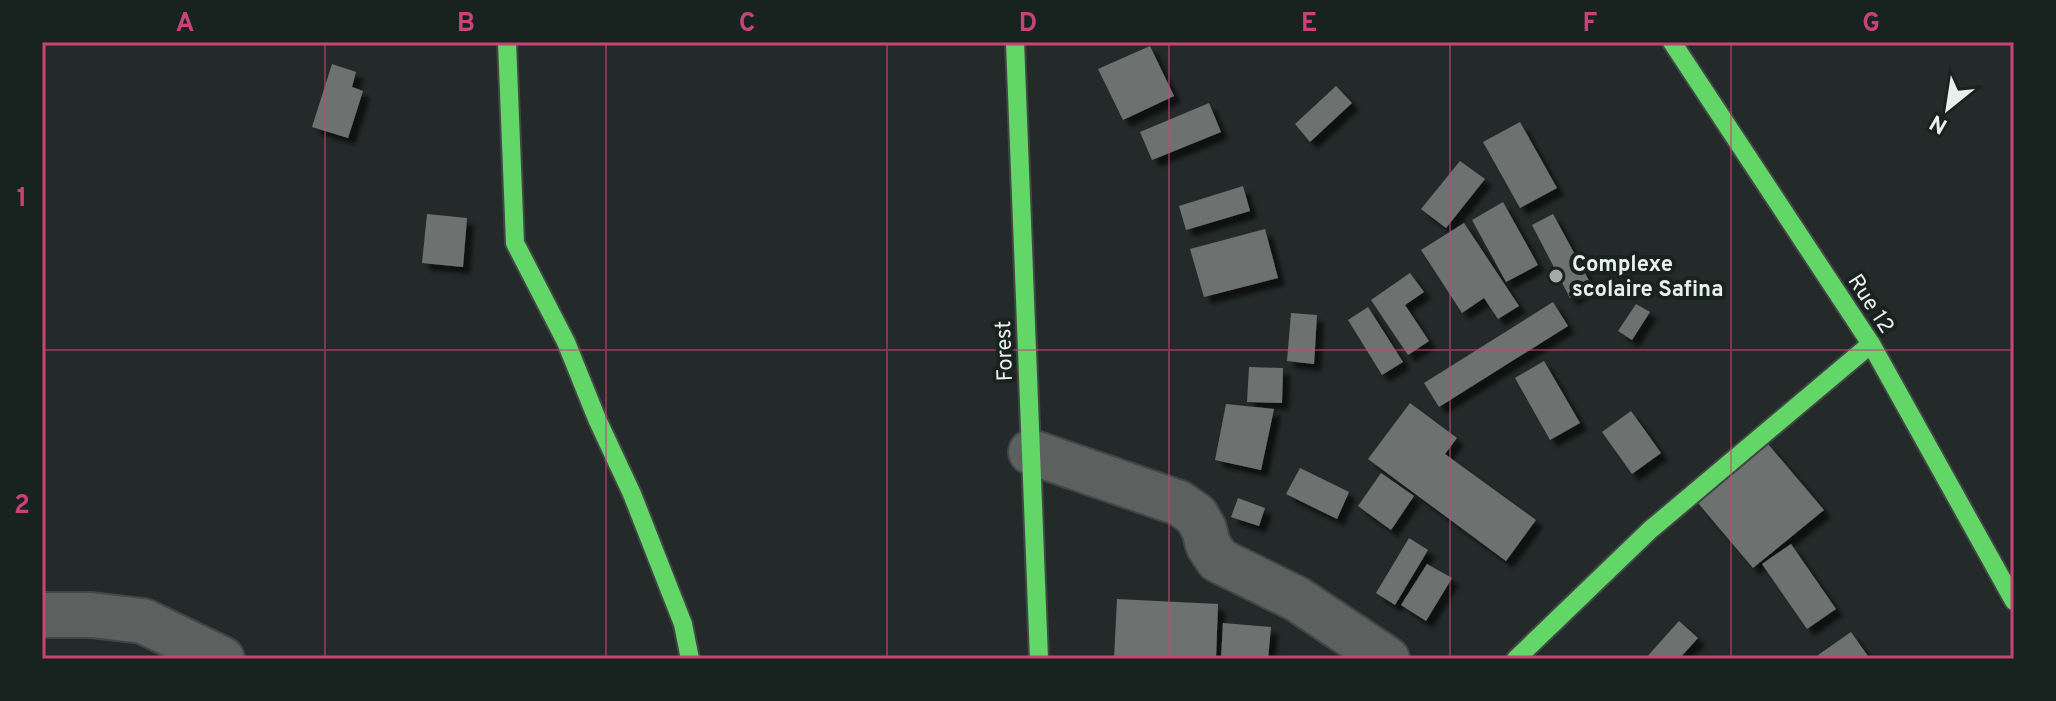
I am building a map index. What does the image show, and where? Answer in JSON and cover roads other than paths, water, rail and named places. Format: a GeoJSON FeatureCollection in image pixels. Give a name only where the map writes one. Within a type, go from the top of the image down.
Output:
{"type":"FeatureCollection","features":[{"type":"Feature","properties":{"kind":"street"},"geometry":{"type":"LineString","coordinates":[[507,42],[515,243],[566,342],[632,494],[683,624],[690,659]]}},
{"type":"Feature","properties":{"kind":"street","name":"Forest"},"geometry":{"type":"LineString","coordinates":[[1015,42],[1039,659]]}},
{"type":"Feature","properties":{"kind":"street","name":"Rue 12"},"geometry":{"type":"LineString","coordinates":[[1672,42],[1871,344],[2014,601]]}},
{"type":"Feature","properties":{"kind":"street"},"geometry":{"type":"LineString","coordinates":[[1516,659],[1650,530],[1871,344]]}},
{"type":"Feature","properties":{"kind":"street"},"geometry":{"type":"LineString","coordinates":[[1031,452],[1179,503],[1196,515],[1218,560],[1297,599],[1387,659]]}},
{"type":"Feature","properties":{"kind":"street"},"geometry":{"type":"LineString","coordinates":[[42,615],[91,615],[143,621],[222,659]]}},
{"type":"Feature","properties":{"kind":"place","name":"Complexe scolaire Safina"},"geometry":{"type":"Point","coordinates":[1556,276]}}]}
